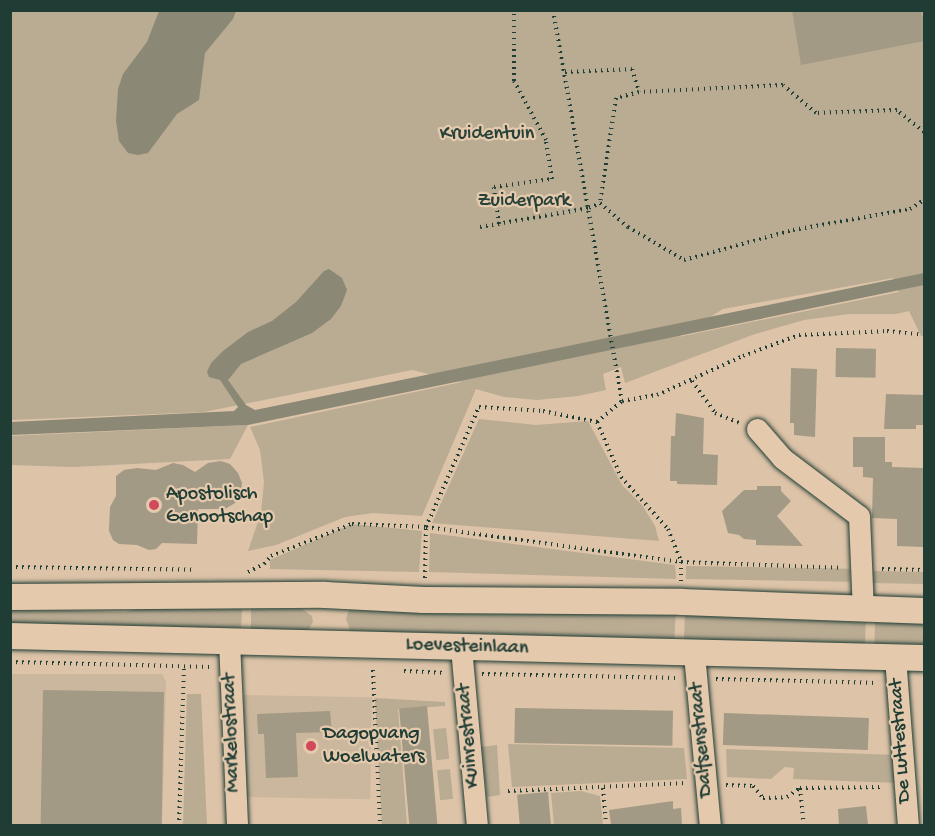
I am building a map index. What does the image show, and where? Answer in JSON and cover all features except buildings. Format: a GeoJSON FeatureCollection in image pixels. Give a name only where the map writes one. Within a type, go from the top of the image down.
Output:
{"type":"FeatureCollection","features":[{"type":"Feature","properties":{"kind":"main road"},"geometry":{"type":"LineString","coordinates":[[10,597],[325,595],[424,600],[682,602],[924,611]]}},
{"type":"Feature","properties":{"kind":"main road","name":"Loevesteinlaan"},"geometry":{"type":"LineString","coordinates":[[10,636],[924,658]]}},
{"type":"Feature","properties":{"kind":"street"},"geometry":{"type":"LineString","coordinates":[[758,429],[782,458],[859,516],[863,610]]}},
{"type":"Feature","properties":{"kind":"street","name":"Markelostraat"},"geometry":{"type":"LineString","coordinates":[[230,641],[237,825]]}},
{"type":"Feature","properties":{"kind":"street","name":"Kuinrestraat"},"geometry":{"type":"LineString","coordinates":[[461,647],[477,825]]}},
{"type":"Feature","properties":{"kind":"street","name":"Dalfsenstraat"},"geometry":{"type":"LineString","coordinates":[[694,654],[710,825]]}},
{"type":"Feature","properties":{"kind":"street","name":"De Luttestraat"},"geometry":{"type":"LineString","coordinates":[[895,657],[908,825]]}},
{"type":"Feature","properties":{"kind":"path"},"geometry":{"type":"LineString","coordinates":[[499,224],[494,187],[552,179],[546,140],[514,81],[514,10]]}},
{"type":"Feature","properties":{"kind":"path"},"geometry":{"type":"LineString","coordinates":[[554,10],[622,401]]}},
{"type":"Feature","properties":{"kind":"path"},"geometry":{"type":"LineString","coordinates":[[566,72],[632,69],[639,92]]}},
{"type":"Feature","properties":{"kind":"path"},"geometry":{"type":"LineString","coordinates":[[600,203],[616,98],[639,92],[783,85],[816,113],[897,110],[924,132]]}},
{"type":"Feature","properties":{"kind":"path"},"geometry":{"type":"LineString","coordinates":[[600,203],[628,227],[684,260],[794,230],[910,209],[924,200]]}},
{"type":"Feature","properties":{"kind":"path"},"geometry":{"type":"LineString","coordinates":[[480,227],[589,208],[600,203]]}},
{"type":"Feature","properties":{"kind":"path"},"geometry":{"type":"LineString","coordinates":[[597,422],[622,401],[657,395],[743,356],[799,335],[887,331],[924,335]]}},
{"type":"Feature","properties":{"kind":"path"},"geometry":{"type":"LineString","coordinates":[[692,381],[715,413],[758,429]]}},
{"type":"Feature","properties":{"kind":"path"},"geometry":{"type":"LineString","coordinates":[[425,576],[426,527],[479,407],[543,411],[597,422]]}},
{"type":"Feature","properties":{"kind":"path"},"geometry":{"type":"LineString","coordinates":[[597,422],[621,477],[668,530],[681,562],[681,583]]}},
{"type":"Feature","properties":{"kind":"path"},"geometry":{"type":"LineString","coordinates":[[237,572],[247,572],[264,564],[271,556],[352,525],[426,527],[681,562],[924,570]]}},
{"type":"Feature","properties":{"kind":"path"},"geometry":{"type":"LineString","coordinates":[[10,567],[194,570]]}},
{"type":"Feature","properties":{"kind":"path"},"geometry":{"type":"LineString","coordinates":[[179,825],[184,667]]}},
{"type":"Feature","properties":{"kind":"path"},"geometry":{"type":"LineString","coordinates":[[373,670],[380,825]]}},
{"type":"Feature","properties":{"kind":"path"},"geometry":{"type":"LineString","coordinates":[[508,791],[690,783]]}},
{"type":"Feature","properties":{"kind":"path"},"geometry":{"type":"LineString","coordinates":[[722,785],[753,786],[763,798],[787,797],[800,788],[905,787]]}},
{"type":"Feature","properties":{"kind":"path"},"geometry":{"type":"LineString","coordinates":[[603,788],[606,825]]}},
{"type":"Feature","properties":{"kind":"path"},"geometry":{"type":"LineString","coordinates":[[800,788],[804,825]]}},
{"type":"Feature","properties":{"kind":"shaded area"},"geometry":{"type":"Polygon","coordinates":[[[159,11],[236,11],[233,19],[205,53],[199,100],[177,114],[148,153],[138,155],[128,153],[119,141],[116,121],[118,89],[123,74],[147,42],[159,11]]]}},
{"type":"Feature","properties":{"kind":"shaded area"},"geometry":{"type":"Polygon","coordinates":[[[329,269],[342,278],[347,290],[341,306],[331,319],[312,333],[241,364],[228,380],[246,405],[255,410],[924,273],[924,285],[248,425],[11,435],[11,422],[234,411],[238,407],[220,380],[209,377],[207,372],[211,363],[248,332],[272,321],[296,302],[324,271],[329,269]]]}},
{"type":"Feature","properties":{"kind":"shaded area"},"geometry":{"type":"Polygon","coordinates":[[[10,674],[162,674],[166,682],[162,825],[11,825],[10,674]]]}},
{"type":"Feature","properties":{"kind":"shaded area","name":"Dagopvang Woelwaters"},"geometry":{"type":"Polygon","coordinates":[[[244,695],[372,697],[370,799],[242,797],[244,695]]]}},
{"type":"Feature","properties":{"kind":"green space","name":"Zuiderpark"},"geometry":{"type":"Polygon","coordinates":[[[10,11],[924,11],[924,336],[921,336],[909,311],[896,314],[849,314],[804,320],[755,334],[625,383],[621,367],[603,374],[606,390],[578,396],[537,400],[504,397],[476,389],[422,516],[373,513],[345,517],[276,545],[248,551],[261,513],[264,482],[260,450],[250,427],[462,382],[412,370],[204,412],[11,420],[10,11]],[[893,278],[723,309],[678,337],[899,292],[893,278]]]}},
{"type":"Feature","properties":{"kind":"green space"},"geometry":{"type":"Polygon","coordinates":[[[479,419],[536,425],[588,421],[622,485],[642,505],[655,526],[659,541],[432,523],[479,419]]]}},
{"type":"Feature","properties":{"kind":"green space"},"geometry":{"type":"Polygon","coordinates":[[[248,425],[230,459],[73,467],[11,465],[10,436],[248,425]]]}},
{"type":"Feature","properties":{"kind":"green space"},"geometry":{"type":"Polygon","coordinates":[[[352,524],[422,531],[419,572],[270,569],[270,560],[352,524]]]}},
{"type":"Feature","properties":{"kind":"green space"},"geometry":{"type":"Polygon","coordinates":[[[430,533],[675,565],[676,579],[429,572],[430,533]]]}},
{"type":"Feature","properties":{"kind":"green space"},"geometry":{"type":"Polygon","coordinates":[[[686,566],[850,569],[850,582],[686,579],[686,566]]]}},
{"type":"Feature","properties":{"kind":"green space"},"geometry":{"type":"Polygon","coordinates":[[[873,571],[924,572],[924,584],[873,583],[873,571]]]}},
{"type":"Feature","properties":{"kind":"green space"},"geometry":{"type":"Polygon","coordinates":[[[359,604],[676,611],[674,643],[358,636],[350,630],[346,619],[349,610],[359,604]]]}},
{"type":"Feature","properties":{"kind":"green space"},"geometry":{"type":"Polygon","coordinates":[[[159,605],[242,608],[241,632],[11,625],[11,610],[124,612],[159,605]]]}},
{"type":"Feature","properties":{"kind":"green space"},"geometry":{"type":"Polygon","coordinates":[[[251,608],[302,609],[312,616],[313,622],[307,632],[251,633],[251,608]]]}},
{"type":"Feature","properties":{"kind":"green space"},"geometry":{"type":"Polygon","coordinates":[[[685,612],[866,618],[865,650],[684,644],[685,612]]]}},
{"type":"Feature","properties":{"kind":"green space"},"geometry":{"type":"Polygon","coordinates":[[[875,617],[924,618],[923,650],[874,649],[875,617]]]}},
{"type":"Feature","properties":{"kind":"green space"},"geometry":{"type":"Polygon","coordinates":[[[187,694],[201,694],[207,825],[183,825],[187,694]]]}},
{"type":"Feature","properties":{"kind":"green space"},"geometry":{"type":"Polygon","coordinates":[[[375,698],[445,702],[445,706],[398,709],[407,825],[382,825],[375,698]]]}},
{"type":"Feature","properties":{"kind":"green space"},"geometry":{"type":"Polygon","coordinates":[[[446,728],[449,759],[436,760],[433,729],[446,728]]]}},
{"type":"Feature","properties":{"kind":"green space"},"geometry":{"type":"Polygon","coordinates":[[[508,744],[684,748],[687,779],[512,787],[508,744]]]}},
{"type":"Feature","properties":{"kind":"green space"},"geometry":{"type":"Polygon","coordinates":[[[497,745],[500,795],[487,797],[481,747],[497,745]]]}},
{"type":"Feature","properties":{"kind":"green space"},"geometry":{"type":"Polygon","coordinates":[[[726,749],[897,755],[898,783],[793,779],[794,768],[785,767],[771,779],[727,777],[726,749]]]}},
{"type":"Feature","properties":{"kind":"green space"},"geometry":{"type":"Polygon","coordinates":[[[450,769],[453,799],[440,800],[437,770],[450,769]]]}},
{"type":"Feature","properties":{"kind":"green space"},"geometry":{"type":"Polygon","coordinates":[[[581,791],[600,796],[603,825],[554,825],[551,793],[581,791]]]}},
{"type":"Feature","properties":{"kind":"place","name":"Apostolisch Genootschap"},"geometry":{"type":"Point","coordinates":[154,505]}},
{"type":"Feature","properties":{"kind":"place","name":"Dagopvang Woelwaters"},"geometry":{"type":"Point","coordinates":[311,746]}},
{"type":"Feature","properties":{"kind":"park label","name":"Kruidentuin"},"geometry":{"type":"Point","coordinates":[487,134]}}]}
